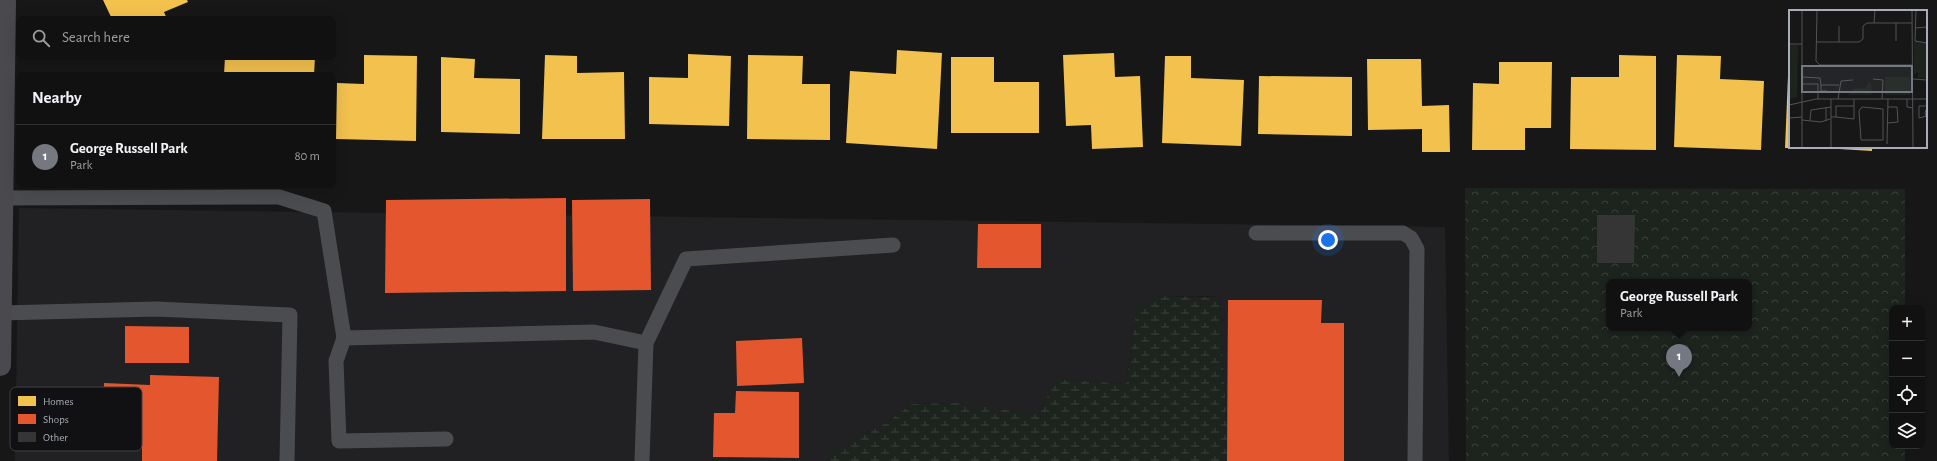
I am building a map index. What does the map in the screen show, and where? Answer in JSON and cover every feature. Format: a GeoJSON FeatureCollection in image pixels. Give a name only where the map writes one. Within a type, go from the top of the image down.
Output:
{"type":"FeatureCollection","features":[{"type":"Feature","properties":{"kind":"street"},"geometry":{"type":"LineString","coordinates":[[0,365],[4,0]]}},
{"type":"Feature","properties":{"kind":"lane"},"geometry":{"type":"LineString","coordinates":[[2,198],[279,197],[324,211],[344,338],[336,362],[339,441],[446,439]]}},
{"type":"Feature","properties":{"kind":"lane"},"geometry":{"type":"LineString","coordinates":[[1256,233],[1403,233],[1411,238],[1417,249],[1415,461]]}},
{"type":"Feature","properties":{"kind":"lane"},"geometry":{"type":"LineString","coordinates":[[642,461],[646,343],[686,258],[893,245]]}},
{"type":"Feature","properties":{"kind":"lane"},"geometry":{"type":"LineString","coordinates":[[1,313],[156,310],[290,315],[287,461]]}},
{"type":"Feature","properties":{"kind":"lane"},"geometry":{"type":"LineString","coordinates":[[344,338],[594,332],[646,343]]}},
{"type":"Feature","properties":{"kind":"shaded area"},"geometry":{"type":"Polygon","coordinates":[[[19,208],[1445,227],[1449,461],[1229,461],[1219,297],[1207,296],[1155,296],[1137,308],[1126,384],[1056,379],[1039,414],[958,403],[911,404],[888,422],[830,452],[828,461],[15,461],[15,451],[142,451],[142,387],[16,387],[19,208]]]}},
{"type":"Feature","properties":{"kind":"green space"},"geometry":{"type":"Polygon","coordinates":[[[1465,188],[1905,189],[1905,305],[1889,305],[1889,449],[1905,449],[1905,461],[1466,461],[1465,188]]]}},
{"type":"Feature","properties":{"kind":"green space"},"geometry":{"type":"Polygon","coordinates":[[[1155,296],[1219,297],[1229,461],[828,461],[830,452],[888,422],[911,404],[958,403],[1039,414],[1056,379],[1126,384],[1137,308],[1155,296]]]}},
{"type":"Feature","properties":{"kind":"building: Homes"},"geometry":{"type":"Polygon","coordinates":[[[103,0],[187,0],[188,2],[164,12],[166,16],[111,16],[103,0]]]}},
{"type":"Feature","properties":{"kind":"building: Homes"},"geometry":{"type":"Polygon","coordinates":[[[897,50],[942,53],[937,149],[846,143],[850,71],[896,74],[897,50]]]}},
{"type":"Feature","properties":{"kind":"building: Homes"},"geometry":{"type":"Polygon","coordinates":[[[1789,52],[1789,148],[1785,148],[1789,52]]]}},
{"type":"Feature","properties":{"kind":"building: Homes"},"geometry":{"type":"Polygon","coordinates":[[[1114,53],[1115,77],[1140,76],[1143,147],[1092,149],[1091,125],[1066,126],[1063,55],[1114,53]]]}},
{"type":"Feature","properties":{"kind":"building: Homes"},"geometry":{"type":"Polygon","coordinates":[[[688,54],[731,56],[729,126],[649,124],[649,77],[688,78],[688,54]]]}},
{"type":"Feature","properties":{"kind":"building: Homes"},"geometry":{"type":"Polygon","coordinates":[[[364,55],[417,56],[416,141],[336,139],[337,83],[364,84],[364,55]]]}},
{"type":"Feature","properties":{"kind":"building: Homes"},"geometry":{"type":"Polygon","coordinates":[[[545,55],[577,56],[577,73],[624,72],[625,139],[542,139],[545,55]]]}},
{"type":"Feature","properties":{"kind":"building: Homes"},"geometry":{"type":"Polygon","coordinates":[[[748,55],[803,56],[802,84],[830,84],[830,140],[747,139],[748,55]]]}},
{"type":"Feature","properties":{"kind":"building: Homes"},"geometry":{"type":"Polygon","coordinates":[[[1619,55],[1656,56],[1656,150],[1570,149],[1571,77],[1619,77],[1619,55]]]}},
{"type":"Feature","properties":{"kind":"building: Homes"},"geometry":{"type":"Polygon","coordinates":[[[1677,55],[1721,56],[1720,79],[1764,81],[1761,150],[1674,147],[1677,55]]]}},
{"type":"Feature","properties":{"kind":"building: Homes"},"geometry":{"type":"Polygon","coordinates":[[[1165,56],[1191,56],[1191,78],[1244,80],[1241,146],[1162,143],[1165,56]]]}},
{"type":"Feature","properties":{"kind":"building: Homes"},"geometry":{"type":"Polygon","coordinates":[[[441,57],[475,59],[474,78],[520,79],[520,134],[441,132],[441,57]]]}},
{"type":"Feature","properties":{"kind":"building: Homes"},"geometry":{"type":"Polygon","coordinates":[[[951,57],[994,57],[994,82],[1039,82],[1039,133],[951,133],[951,57]]]}},
{"type":"Feature","properties":{"kind":"building: Homes"},"geometry":{"type":"Polygon","coordinates":[[[1367,59],[1421,59],[1422,106],[1449,105],[1450,152],[1422,152],[1422,129],[1368,130],[1367,59]]]}},
{"type":"Feature","properties":{"kind":"building: Homes"},"geometry":{"type":"Polygon","coordinates":[[[225,60],[315,60],[314,72],[224,72],[225,60]]]}},
{"type":"Feature","properties":{"kind":"building: Homes"},"geometry":{"type":"Polygon","coordinates":[[[1499,62],[1552,62],[1551,128],[1525,128],[1525,150],[1472,150],[1473,83],[1499,84],[1499,62]]]}},
{"type":"Feature","properties":{"kind":"building: Homes"},"geometry":{"type":"Polygon","coordinates":[[[1259,76],[1352,77],[1352,136],[1258,134],[1259,76]]]}},
{"type":"Feature","properties":{"kind":"building: Homes"},"geometry":{"type":"Polygon","coordinates":[[[1822,148],[1872,148],[1872,151],[1822,148]]]}},
{"type":"Feature","properties":{"kind":"building: Shops"},"geometry":{"type":"Polygon","coordinates":[[[566,198],[566,291],[385,293],[386,200],[566,198]]]}},
{"type":"Feature","properties":{"kind":"building: Shops"},"geometry":{"type":"Polygon","coordinates":[[[650,199],[651,290],[573,291],[572,200],[650,199]]]}},
{"type":"Feature","properties":{"kind":"building: Shops"},"geometry":{"type":"Polygon","coordinates":[[[978,224],[1041,224],[1041,268],[977,268],[978,224]]]}},
{"type":"Feature","properties":{"kind":"building: Shops"},"geometry":{"type":"Polygon","coordinates":[[[1228,300],[1322,300],[1321,323],[1344,323],[1344,461],[1227,461],[1228,300]]]}},
{"type":"Feature","properties":{"kind":"building: Shops"},"geometry":{"type":"Polygon","coordinates":[[[125,326],[189,327],[189,363],[125,363],[125,326]]]}},
{"type":"Feature","properties":{"kind":"building: Shops"},"geometry":{"type":"Polygon","coordinates":[[[802,338],[804,383],[737,386],[736,341],[802,338]]]}},
{"type":"Feature","properties":{"kind":"building: Shops"},"geometry":{"type":"Polygon","coordinates":[[[150,375],[219,377],[217,461],[142,461],[142,387],[104,387],[104,383],[150,385],[150,375]]]}},
{"type":"Feature","properties":{"kind":"building: Shops"},"geometry":{"type":"Polygon","coordinates":[[[736,391],[799,392],[799,458],[713,457],[714,413],[735,413],[736,391]]]}},
{"type":"Feature","properties":{"kind":"building: Other"},"geometry":{"type":"Polygon","coordinates":[[[1597,215],[1635,215],[1634,263],[1597,263],[1597,215]]]}},
{"type":"Feature","properties":{"kind":"place","name":"George Russell Park"},"geometry":{"type":"Point","coordinates":[1679,377]}}]}
